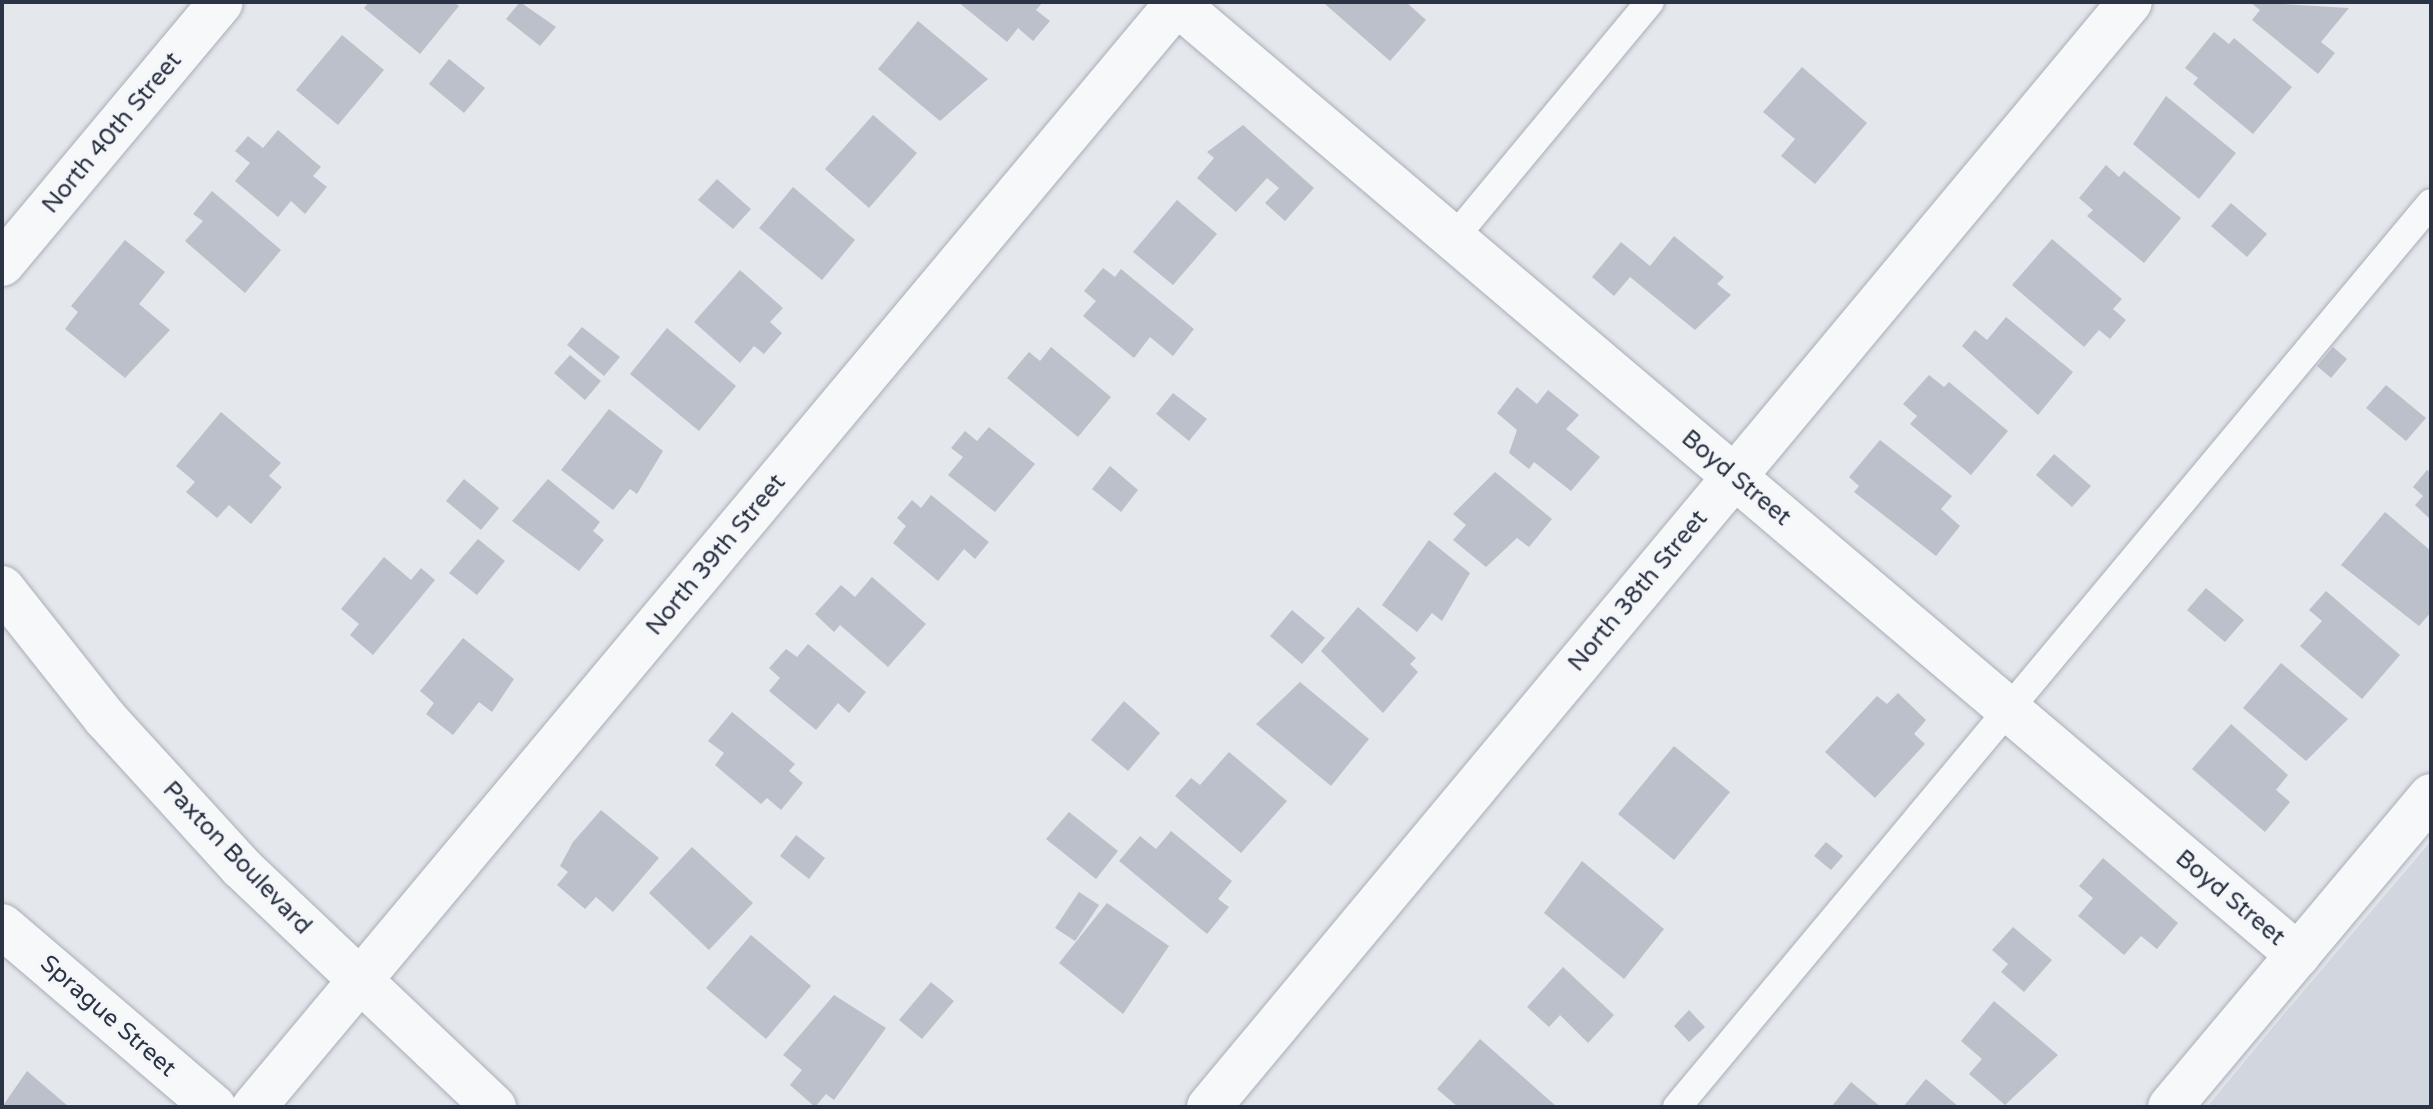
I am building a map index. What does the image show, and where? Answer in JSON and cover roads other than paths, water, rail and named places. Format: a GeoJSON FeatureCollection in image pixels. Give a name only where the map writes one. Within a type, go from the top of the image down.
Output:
{"type":"FeatureCollection","features":[{"type":"Feature","properties":{"kind":"street","name":"North 40th Street"},"geometry":{"type":"LineString","coordinates":[[2,264],[221,2]]}},
{"type":"Feature","properties":{"kind":"street","name":"Boyd Street"},"geometry":{"type":"LineString","coordinates":[[1176,2],[2298,955]]}},
{"type":"Feature","properties":{"kind":"street","name":"North 39th Street"},"geometry":{"type":"LineString","coordinates":[[254,1107],[1176,2]]}},
{"type":"Feature","properties":{"kind":"street","name":"North 38th Street"},"geometry":{"type":"LineString","coordinates":[[1209,1107],[2130,2]]}},
{"type":"Feature","properties":{"kind":"street","name":"Paxton Boulevard"},"geometry":{"type":"LineString","coordinates":[[2,588],[105,718],[359,983],[494,1107]]}},
{"type":"Feature","properties":{"kind":"street"},"geometry":{"type":"LineString","coordinates":[[2170,1107],[2431,796]]}},
{"type":"Feature","properties":{"kind":"street","name":"Sprague Street"},"geometry":{"type":"LineString","coordinates":[[2,926],[214,1107]]}},
{"type":"Feature","properties":{"kind":"lane"},"geometry":{"type":"LineString","coordinates":[[1453,239],[1650,2]]}},
{"type":"Feature","properties":{"kind":"lane"},"geometry":{"type":"LineString","coordinates":[[1677,1107],[2006,708],[2431,203]]}}]}
